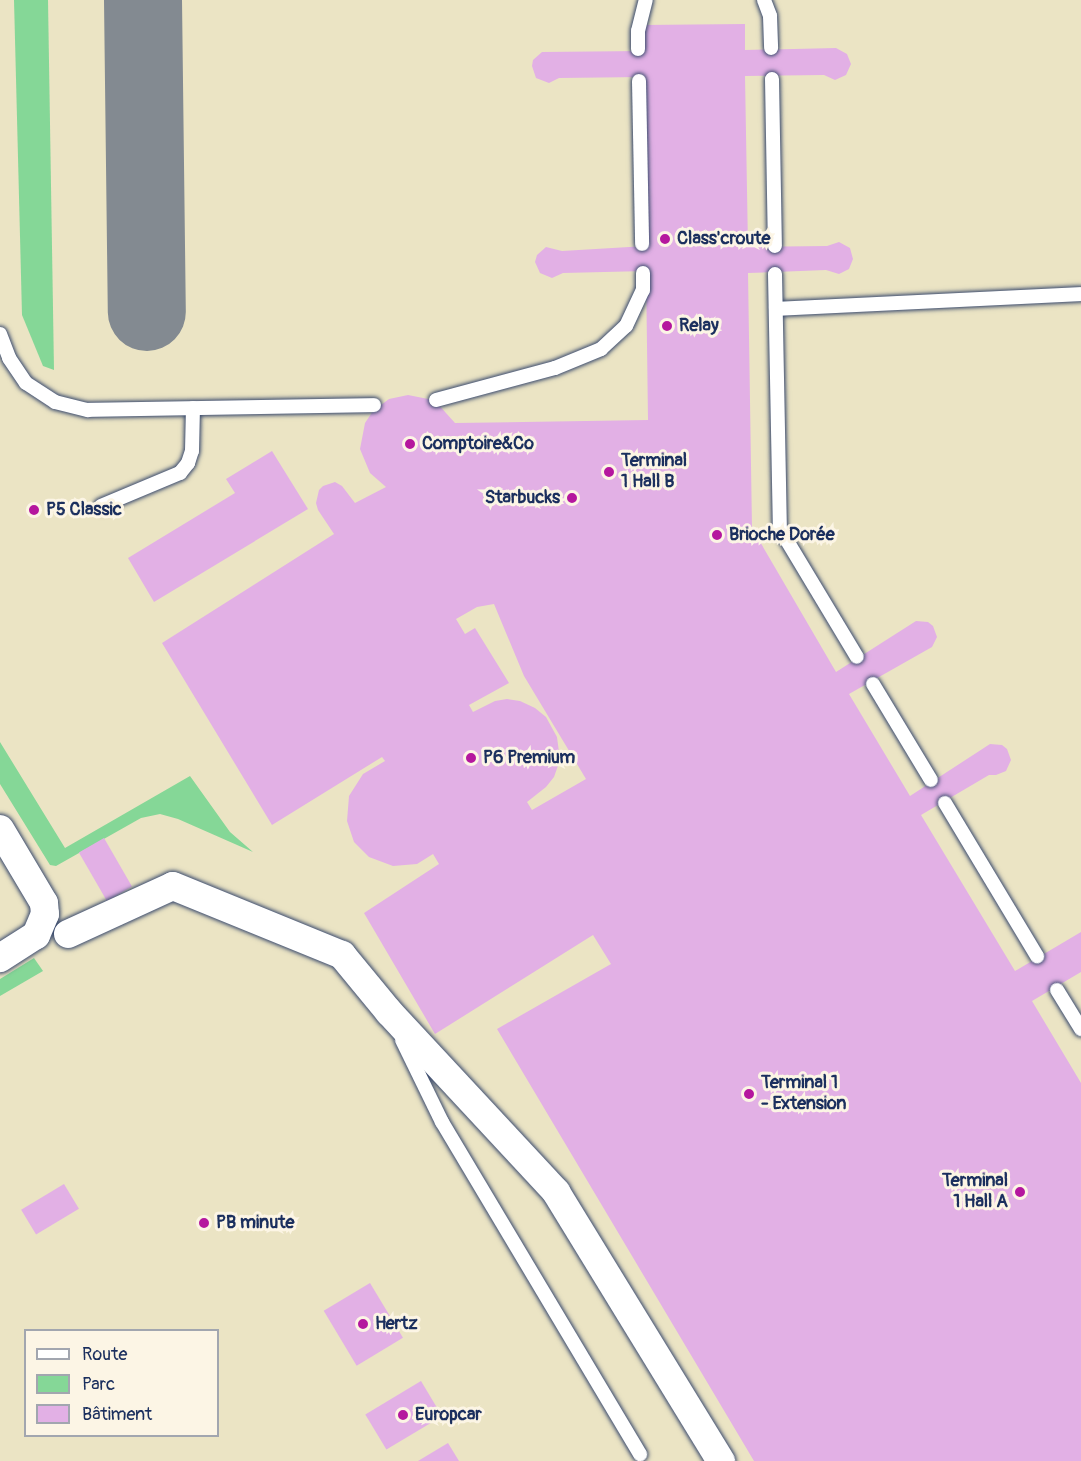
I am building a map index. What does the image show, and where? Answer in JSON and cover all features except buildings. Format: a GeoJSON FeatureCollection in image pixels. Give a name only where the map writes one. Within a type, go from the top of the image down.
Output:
{"type":"FeatureCollection","features":[{"type":"Feature","properties":{"kind":"street"},"geometry":{"type":"LineString","coordinates":[[0,829],[44,903],[45,914],[36,935],[1,951]]}},
{"type":"Feature","properties":{"kind":"street"},"geometry":{"type":"LineString","coordinates":[[68,934],[173,886],[342,955],[389,1012],[556,1192],[721,1461]]}},
{"type":"Feature","properties":{"kind":"lane"},"geometry":{"type":"LineString","coordinates":[[638,48],[638,31],[646,0]]}},
{"type":"Feature","properties":{"kind":"lane"},"geometry":{"type":"LineString","coordinates":[[764,0],[770,16],[771,48]]}},
{"type":"Feature","properties":{"kind":"lane"},"geometry":{"type":"LineString","coordinates":[[772,79],[775,246]]}},
{"type":"Feature","properties":{"kind":"lane"},"geometry":{"type":"LineString","coordinates":[[639,81],[642,244]]}},
{"type":"Feature","properties":{"kind":"lane"},"geometry":{"type":"LineString","coordinates":[[436,400],[555,368],[601,349],[626,326],[643,290],[643,273]]}},
{"type":"Feature","properties":{"kind":"lane"},"geometry":{"type":"LineString","coordinates":[[776,274],[780,529],[857,657]]}},
{"type":"Feature","properties":{"kind":"lane"},"geometry":{"type":"LineString","coordinates":[[776,309],[1081,294]]}},
{"type":"Feature","properties":{"kind":"lane"},"geometry":{"type":"LineString","coordinates":[[0,334],[9,358],[26,382],[55,402],[88,410],[374,405]]}},
{"type":"Feature","properties":{"kind":"lane"},"geometry":{"type":"LineString","coordinates":[[101,506],[180,473],[192,452],[193,408]]}},
{"type":"Feature","properties":{"kind":"lane"},"geometry":{"type":"LineString","coordinates":[[873,684],[931,780]]}},
{"type":"Feature","properties":{"kind":"lane"},"geometry":{"type":"LineString","coordinates":[[945,803],[1037,956]]}},
{"type":"Feature","properties":{"kind":"lane"},"geometry":{"type":"LineString","coordinates":[[1057,990],[1081,1029]]}},
{"type":"Feature","properties":{"kind":"lane"},"geometry":{"type":"LineString","coordinates":[[389,1012],[442,1122],[640,1454]]}},
{"type":"Feature","properties":{"kind":"green space"},"geometry":{"type":"Polygon","coordinates":[[[14,0],[48,0],[54,370],[43,366],[22,315],[14,0]]]}},
{"type":"Feature","properties":{"kind":"green space"},"geometry":{"type":"Polygon","coordinates":[[[0,742],[65,848],[190,776],[230,832],[253,852],[178,819],[160,814],[141,818],[56,866],[50,865],[0,784],[0,742]]]}},
{"type":"Feature","properties":{"kind":"green space"},"geometry":{"type":"Polygon","coordinates":[[[34,958],[43,971],[0,996],[0,979],[34,958]]]}},
{"type":"Feature","properties":{"kind":"taxiway"},"geometry":{"type":"LineString","coordinates":[[143,0],[147,312]]}},
{"type":"Feature","properties":{"kind":"place","name":"Class'croute"},"geometry":{"type":"Point","coordinates":[665,239]}},
{"type":"Feature","properties":{"kind":"place","name":"Relay"},"geometry":{"type":"Point","coordinates":[667,326]}},
{"type":"Feature","properties":{"kind":"place","name":"Comptoire&Co"},"geometry":{"type":"Point","coordinates":[410,444]}},
{"type":"Feature","properties":{"kind":"place","name":"Terminal 1 Hall B"},"geometry":{"type":"Point","coordinates":[609,472]}},
{"type":"Feature","properties":{"kind":"place","name":"Starbucks"},"geometry":{"type":"Point","coordinates":[572,498]}},
{"type":"Feature","properties":{"kind":"place","name":"P5 Classic"},"geometry":{"type":"Point","coordinates":[34,510]}},
{"type":"Feature","properties":{"kind":"place","name":"Brioche Dorée"},"geometry":{"type":"Point","coordinates":[717,535]}},
{"type":"Feature","properties":{"kind":"place","name":"P6 Premium"},"geometry":{"type":"Point","coordinates":[471,758]}},
{"type":"Feature","properties":{"kind":"place","name":"Terminal 1 - Extension"},"geometry":{"type":"Point","coordinates":[749,1094]}},
{"type":"Feature","properties":{"kind":"place","name":"Terminal 1 Hall A"},"geometry":{"type":"Point","coordinates":[1020,1192]}},
{"type":"Feature","properties":{"kind":"place","name":"PB minute"},"geometry":{"type":"Point","coordinates":[204,1223]}},
{"type":"Feature","properties":{"kind":"place","name":"Hertz"},"geometry":{"type":"Point","coordinates":[363,1324]}},
{"type":"Feature","properties":{"kind":"place","name":"Europcar"},"geometry":{"type":"Point","coordinates":[403,1415]}}]}
